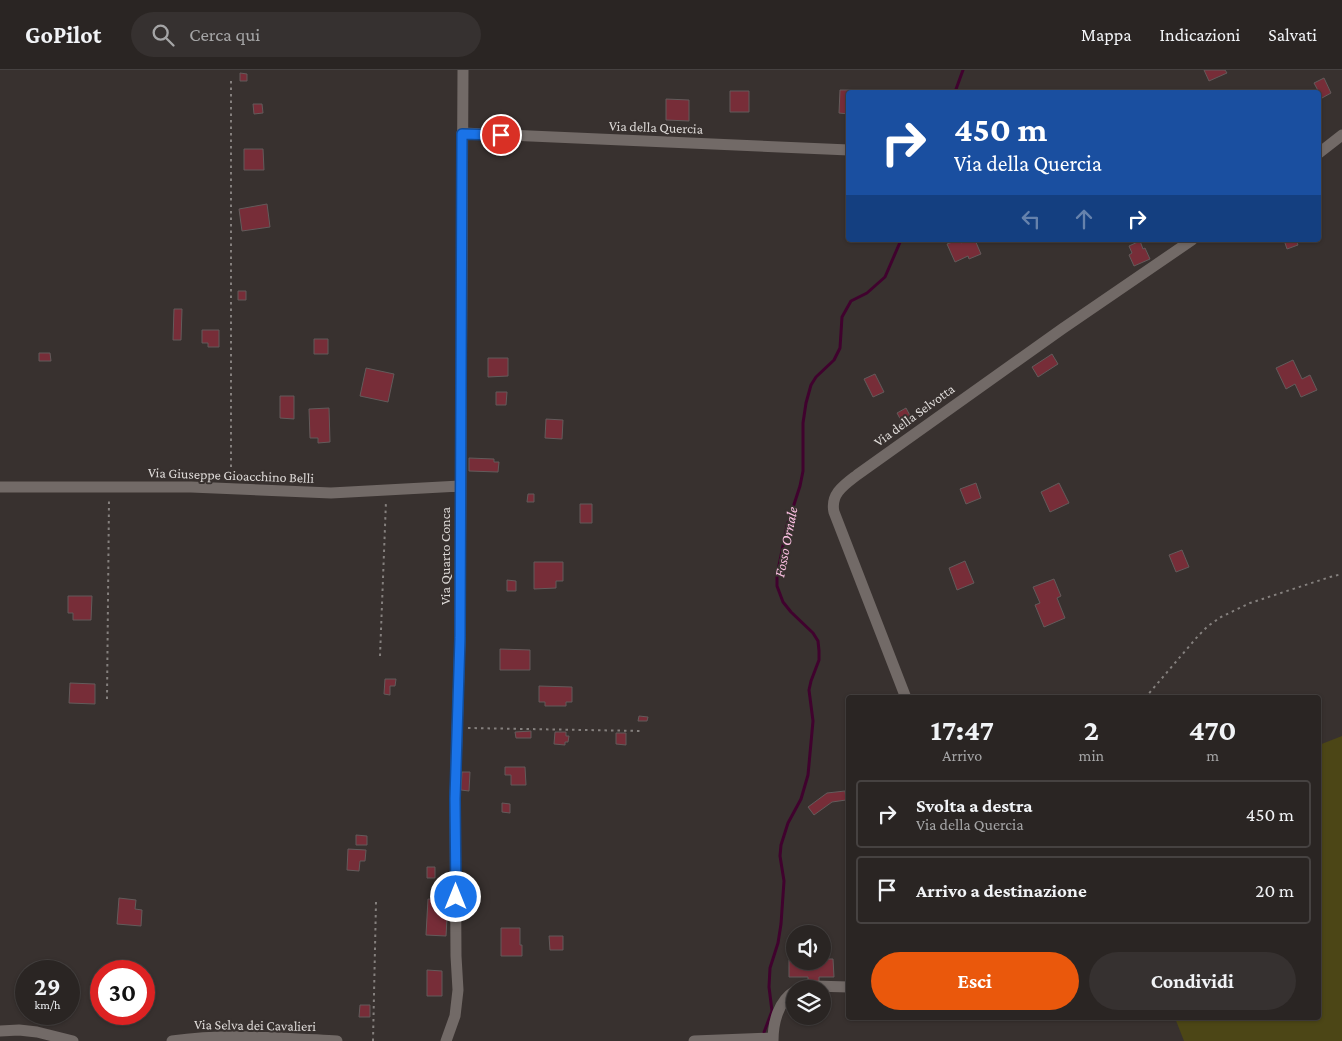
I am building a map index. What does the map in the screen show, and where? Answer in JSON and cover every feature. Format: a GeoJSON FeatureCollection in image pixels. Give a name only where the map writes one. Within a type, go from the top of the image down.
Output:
{"type":"FeatureCollection","features":[{"type":"Feature","properties":{"kind":"street","name":"Via Quarto Conca"},"geometry":{"type":"LineString","coordinates":[[446,1041],[455,1016],[458,990],[455,799],[460,638],[463,70]]}},
{"type":"Feature","properties":{"kind":"street","name":"Via della Quercia"},"geometry":{"type":"LineString","coordinates":[[462,134],[846,150]]}},
{"type":"Feature","properties":{"kind":"street"},"geometry":{"type":"LineString","coordinates":[[1321,151],[1342,135]]}},
{"type":"Feature","properties":{"kind":"street","name":"Via della Selvotta"},"geometry":{"type":"LineString","coordinates":[[905,695],[836,520],[833,506],[834,498],[856,475],[1046,340],[1189,242]]}},
{"type":"Feature","properties":{"kind":"street","name":"Via Giuseppe Gioacchino Belli"},"geometry":{"type":"LineString","coordinates":[[0,488],[232,488],[331,492],[460,486]]}},
{"type":"Feature","properties":{"kind":"street"},"geometry":{"type":"LineString","coordinates":[[831,986],[846,987]]}},
{"type":"Feature","properties":{"kind":"street"},"geometry":{"type":"LineString","coordinates":[[694,1041],[773,1039],[777,1016],[786,998]]}},
{"type":"Feature","properties":{"kind":"street"},"geometry":{"type":"LineString","coordinates":[[0,1031],[19,1030],[37,1032],[73,1041]]}},
{"type":"Feature","properties":{"kind":"street","name":"Via Selva dei Cavalieri"},"geometry":{"type":"LineString","coordinates":[[172,1041],[223,1037],[337,1041]]}},
{"type":"Feature","properties":{"kind":"path"},"geometry":{"type":"LineString","coordinates":[[231,80],[232,488]]}},
{"type":"Feature","properties":{"kind":"path"},"geometry":{"type":"LineString","coordinates":[[107,699],[109,487]]}},
{"type":"Feature","properties":{"kind":"path"},"geometry":{"type":"LineString","coordinates":[[380,656],[386,490]]}},
{"type":"Feature","properties":{"kind":"path"},"geometry":{"type":"LineString","coordinates":[[1147,695],[1202,631],[1221,617],[1250,603],[1342,574]]}},
{"type":"Feature","properties":{"kind":"path"},"geometry":{"type":"LineString","coordinates":[[457,728],[643,731]]}},
{"type":"Feature","properties":{"kind":"path"},"geometry":{"type":"LineString","coordinates":[[373,1041],[376,902]]}},
{"type":"Feature","properties":{"kind":"shaded area"},"geometry":{"type":"Polygon","coordinates":[[[1342,736],[1342,1041],[1184,1041],[1176,1020],[1321,1020],[1321,744],[1342,736]]]}},
{"type":"Feature","properties":{"kind":"building"},"geometry":{"type":"Polygon","coordinates":[[[1204,70],[1225,70],[1227,73],[1209,81],[1204,70]]]}},
{"type":"Feature","properties":{"kind":"building"},"geometry":{"type":"Polygon","coordinates":[[[240,73],[247,74],[247,81],[240,81],[240,73]]]}},
{"type":"Feature","properties":{"kind":"building"},"geometry":{"type":"Polygon","coordinates":[[[1324,78],[1331,93],[1322,98],[1321,90],[1318,90],[1314,83],[1324,78]]]}},
{"type":"Feature","properties":{"kind":"building"},"geometry":{"type":"Polygon","coordinates":[[[840,90],[846,90],[846,114],[839,113],[840,90]]]}},
{"type":"Feature","properties":{"kind":"building"},"geometry":{"type":"Polygon","coordinates":[[[730,91],[749,91],[749,112],[730,112],[730,91]]]}},
{"type":"Feature","properties":{"kind":"building"},"geometry":{"type":"Polygon","coordinates":[[[666,99],[689,100],[689,121],[666,120],[666,99]]]}},
{"type":"Feature","properties":{"kind":"building"},"geometry":{"type":"Polygon","coordinates":[[[253,104],[262,104],[263,113],[254,114],[253,104]]]}},
{"type":"Feature","properties":{"kind":"building"},"geometry":{"type":"Polygon","coordinates":[[[244,149],[263,149],[264,170],[244,170],[244,149]]]}},
{"type":"Feature","properties":{"kind":"building"},"geometry":{"type":"Polygon","coordinates":[[[267,204],[270,227],[242,231],[239,209],[267,204]]]}},
{"type":"Feature","properties":{"kind":"building"},"geometry":{"type":"Polygon","coordinates":[[[952,242],[976,242],[981,254],[969,259],[968,256],[955,262],[947,244],[952,242]]]}},
{"type":"Feature","properties":{"kind":"building"},"geometry":{"type":"Polygon","coordinates":[[[1140,242],[1150,259],[1134,266],[1129,255],[1132,253],[1129,246],[1140,242]]]}},
{"type":"Feature","properties":{"kind":"building"},"geometry":{"type":"Polygon","coordinates":[[[1285,242],[1297,242],[1298,245],[1287,249],[1285,242]]]}},
{"type":"Feature","properties":{"kind":"building"},"geometry":{"type":"Polygon","coordinates":[[[238,291],[246,291],[246,300],[238,300],[238,291]]]}},
{"type":"Feature","properties":{"kind":"building"},"geometry":{"type":"Polygon","coordinates":[[[174,309],[182,309],[181,340],[173,340],[174,309]]]}},
{"type":"Feature","properties":{"kind":"building"},"geometry":{"type":"Polygon","coordinates":[[[202,330],[219,330],[219,347],[208,347],[208,343],[202,343],[202,330]]]}},
{"type":"Feature","properties":{"kind":"building"},"geometry":{"type":"Polygon","coordinates":[[[314,339],[328,339],[328,354],[314,354],[314,339]]]}},
{"type":"Feature","properties":{"kind":"building"},"geometry":{"type":"Polygon","coordinates":[[[39,353],[50,353],[51,361],[39,361],[39,353]]]}},
{"type":"Feature","properties":{"kind":"building"},"geometry":{"type":"Polygon","coordinates":[[[1052,354],[1058,364],[1038,377],[1032,367],[1052,354]]]}},
{"type":"Feature","properties":{"kind":"building"},"geometry":{"type":"Polygon","coordinates":[[[488,358],[508,358],[508,376],[488,377],[488,358]]]}},
{"type":"Feature","properties":{"kind":"building"},"geometry":{"type":"Polygon","coordinates":[[[1293,360],[1302,379],[1310,375],[1317,390],[1301,397],[1295,384],[1286,389],[1276,368],[1293,360]]]}},
{"type":"Feature","properties":{"kind":"building"},"geometry":{"type":"Polygon","coordinates":[[[366,368],[394,374],[388,402],[360,396],[366,368]]]}},
{"type":"Feature","properties":{"kind":"building"},"geometry":{"type":"Polygon","coordinates":[[[875,374],[884,392],[873,397],[864,379],[875,374]]]}},
{"type":"Feature","properties":{"kind":"building"},"geometry":{"type":"Polygon","coordinates":[[[496,392],[507,392],[506,405],[496,405],[496,392]]]}},
{"type":"Feature","properties":{"kind":"building"},"geometry":{"type":"Polygon","coordinates":[[[280,396],[294,396],[294,419],[280,418],[280,396]]]}},
{"type":"Feature","properties":{"kind":"building"},"geometry":{"type":"Polygon","coordinates":[[[329,408],[330,442],[318,443],[318,438],[310,438],[309,409],[329,408]]]}},
{"type":"Feature","properties":{"kind":"building"},"geometry":{"type":"Polygon","coordinates":[[[906,408],[913,421],[904,426],[897,413],[906,408]]]}},
{"type":"Feature","properties":{"kind":"building"},"geometry":{"type":"Polygon","coordinates":[[[546,419],[563,420],[562,439],[545,438],[546,419]]]}},
{"type":"Feature","properties":{"kind":"building"},"geometry":{"type":"Polygon","coordinates":[[[469,458],[494,459],[494,462],[499,462],[498,472],[469,471],[469,458]]]}},
{"type":"Feature","properties":{"kind":"building"},"geometry":{"type":"Polygon","coordinates":[[[976,483],[981,498],[966,504],[960,489],[976,483]]]}},
{"type":"Feature","properties":{"kind":"building"},"geometry":{"type":"Polygon","coordinates":[[[1059,483],[1069,503],[1050,512],[1041,492],[1059,483]]]}},
{"type":"Feature","properties":{"kind":"building"},"geometry":{"type":"Polygon","coordinates":[[[528,494],[534,494],[534,502],[527,502],[528,494]]]}},
{"type":"Feature","properties":{"kind":"building"},"geometry":{"type":"Polygon","coordinates":[[[580,504],[592,504],[592,523],[580,523],[580,504]]]}},
{"type":"Feature","properties":{"kind":"building"},"geometry":{"type":"Polygon","coordinates":[[[1182,550],[1189,567],[1176,572],[1169,555],[1182,550]]]}},
{"type":"Feature","properties":{"kind":"building"},"geometry":{"type":"Polygon","coordinates":[[[965,561],[974,583],[957,590],[949,568],[965,561]]]}},
{"type":"Feature","properties":{"kind":"building"},"geometry":{"type":"Polygon","coordinates":[[[534,562],[563,562],[563,581],[556,581],[556,588],[534,589],[534,562]]]}},
{"type":"Feature","properties":{"kind":"building"},"geometry":{"type":"Polygon","coordinates":[[[1054,579],[1061,596],[1057,598],[1065,618],[1044,627],[1035,605],[1040,603],[1033,587],[1054,579]]]}},
{"type":"Feature","properties":{"kind":"building"},"geometry":{"type":"Polygon","coordinates":[[[507,580],[516,581],[516,591],[507,591],[507,580]]]}},
{"type":"Feature","properties":{"kind":"building"},"geometry":{"type":"Polygon","coordinates":[[[68,596],[92,596],[91,620],[73,620],[73,613],[68,613],[68,596]]]}},
{"type":"Feature","properties":{"kind":"building"},"geometry":{"type":"Polygon","coordinates":[[[500,649],[530,650],[530,670],[500,670],[500,649]]]}},
{"type":"Feature","properties":{"kind":"building"},"geometry":{"type":"Polygon","coordinates":[[[385,679],[396,679],[395,686],[390,686],[390,695],[384,694],[385,679]]]}},
{"type":"Feature","properties":{"kind":"building"},"geometry":{"type":"Polygon","coordinates":[[[70,683],[95,684],[95,704],[69,703],[70,683]]]}},
{"type":"Feature","properties":{"kind":"building"},"geometry":{"type":"Polygon","coordinates":[[[539,686],[572,687],[572,702],[566,702],[566,706],[545,706],[545,702],[539,702],[539,686]]]}},
{"type":"Feature","properties":{"kind":"building"},"geometry":{"type":"Polygon","coordinates":[[[639,716],[648,717],[647,721],[638,721],[639,716]]]}},
{"type":"Feature","properties":{"kind":"building"},"geometry":{"type":"Polygon","coordinates":[[[531,731],[531,738],[516,738],[515,732],[531,731]]]}},
{"type":"Feature","properties":{"kind":"building"},"geometry":{"type":"Polygon","coordinates":[[[555,732],[566,732],[566,736],[569,736],[568,742],[565,742],[565,745],[554,744],[555,732]]]}},
{"type":"Feature","properties":{"kind":"building"},"geometry":{"type":"Polygon","coordinates":[[[616,733],[626,733],[626,745],[616,744],[616,733]]]}},
{"type":"Feature","properties":{"kind":"building"},"geometry":{"type":"Polygon","coordinates":[[[505,767],[525,767],[526,785],[511,785],[511,775],[505,775],[505,767]]]}},
{"type":"Feature","properties":{"kind":"building"},"geometry":{"type":"Polygon","coordinates":[[[462,772],[470,772],[469,791],[461,790],[462,772]]]}},
{"type":"Feature","properties":{"kind":"building"},"geometry":{"type":"Polygon","coordinates":[[[845,791],[846,800],[832,802],[814,815],[808,807],[827,793],[845,791]]]}},
{"type":"Feature","properties":{"kind":"building"},"geometry":{"type":"Polygon","coordinates":[[[502,803],[510,804],[510,813],[502,812],[502,803]]]}},
{"type":"Feature","properties":{"kind":"building"},"geometry":{"type":"Polygon","coordinates":[[[356,835],[367,836],[367,845],[356,845],[356,835]]]}},
{"type":"Feature","properties":{"kind":"building"},"geometry":{"type":"Polygon","coordinates":[[[348,849],[366,850],[365,861],[360,861],[359,871],[347,870],[348,849]]]}},
{"type":"Feature","properties":{"kind":"building"},"geometry":{"type":"Polygon","coordinates":[[[427,867],[435,867],[435,878],[427,878],[427,867]]]}},
{"type":"Feature","properties":{"kind":"building"},"geometry":{"type":"Polygon","coordinates":[[[119,898],[136,900],[135,909],[142,910],[141,926],[117,924],[119,898]]]}},
{"type":"Feature","properties":{"kind":"building"},"geometry":{"type":"Polygon","coordinates":[[[428,899],[448,900],[446,936],[426,935],[428,899]]]}},
{"type":"Feature","properties":{"kind":"building"},"geometry":{"type":"Polygon","coordinates":[[[501,928],[520,928],[522,956],[501,956],[501,928]]]}},
{"type":"Feature","properties":{"kind":"building"},"geometry":{"type":"Polygon","coordinates":[[[549,936],[563,936],[563,950],[550,950],[549,936]]]}},
{"type":"Feature","properties":{"kind":"building"},"geometry":{"type":"Polygon","coordinates":[[[831,959],[833,959],[834,977],[819,977],[819,980],[808,980],[808,977],[789,977],[789,970],[831,970],[831,959]]]}},
{"type":"Feature","properties":{"kind":"building"},"geometry":{"type":"Polygon","coordinates":[[[427,970],[442,971],[442,996],[427,996],[427,970]]]}},
{"type":"Feature","properties":{"kind":"building"},"geometry":{"type":"Polygon","coordinates":[[[360,1005],[370,1005],[370,1017],[359,1017],[360,1005]]]}},
{"type":"Feature","properties":{"kind":"waterway","name":"Fosso Ornale"},"geometry":{"type":"LineString","coordinates":[[956,90],[963,70]]}},
{"type":"Feature","properties":{"kind":"waterway","name":"Fosso Ornale"},"geometry":{"type":"LineString","coordinates":[[763,1035],[772,1011],[769,987],[770,968],[778,943],[781,924],[784,881],[780,856],[781,845],[788,823],[801,799],[808,775],[813,721],[809,690],[819,660],[818,641],[813,633],[783,602],[777,586],[777,575],[787,526],[803,471],[803,423],[806,403],[811,385],[816,377],[834,360],[840,348],[842,317],[851,301],[867,293],[885,277],[900,242]]}},
{"type":"Feature","properties":{"kind":"route"},"geometry":{"type":"LineString","coordinates":[[456,897],[455,799],[460,638],[462,134],[501,135]]}}]}
